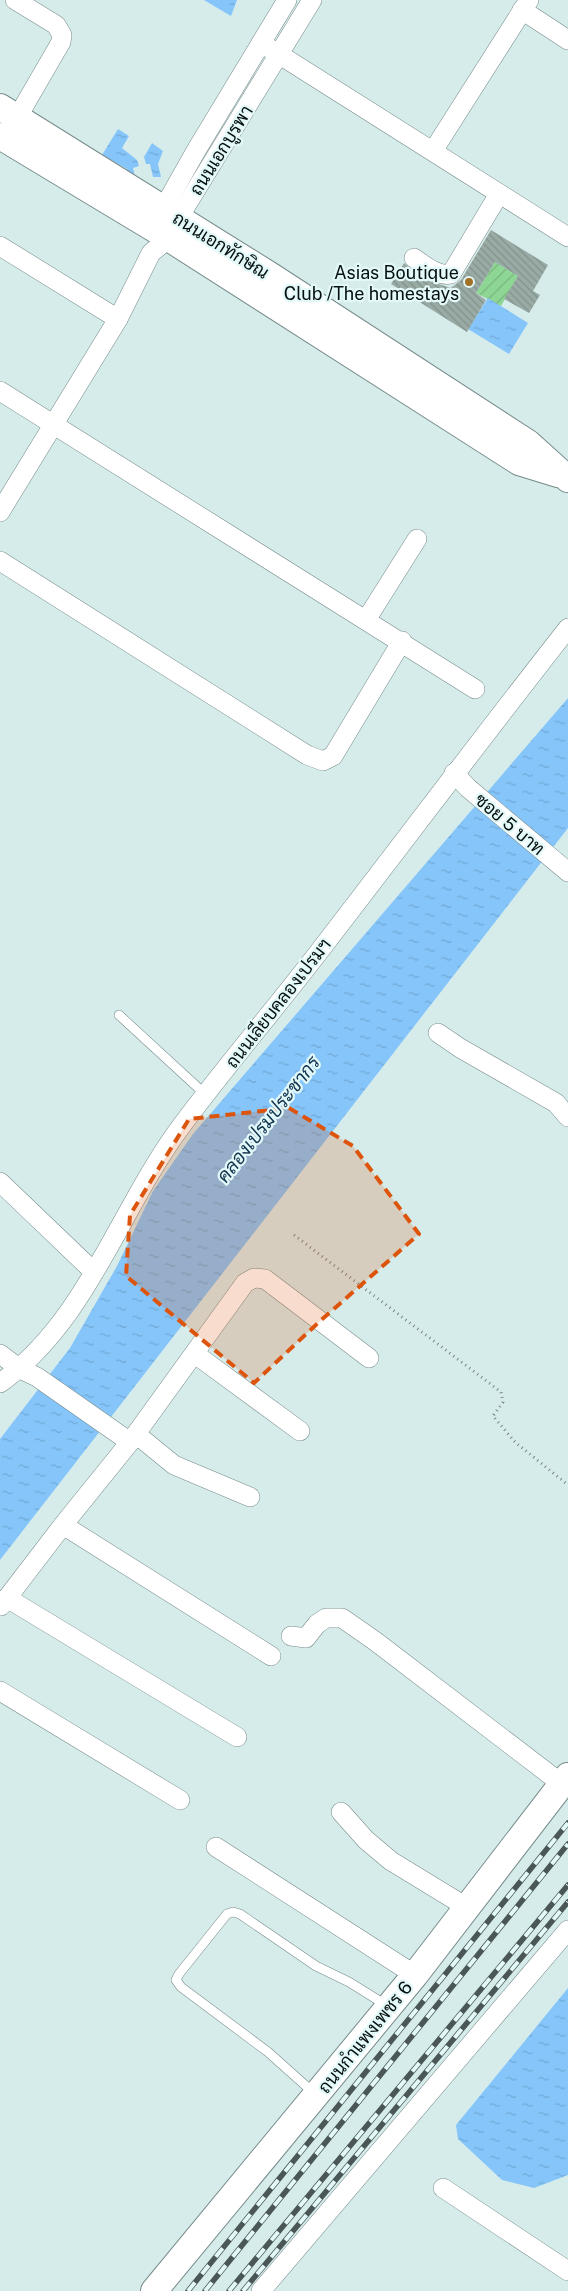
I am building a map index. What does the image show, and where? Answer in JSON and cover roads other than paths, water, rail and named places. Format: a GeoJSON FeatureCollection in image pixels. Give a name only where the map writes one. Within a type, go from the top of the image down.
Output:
{"type":"FeatureCollection","features":[{"type":"Feature","properties":{"kind":"main road","name":"ถนนเอกทักษิณ"},"geometry":{"type":"LineString","coordinates":[[6,125],[163,230],[519,462],[564,477]]}},
{"type":"Feature","properties":{"kind":"main road","name":"ถนนกำแพงเพชร 6"},"geometry":{"type":"LineString","coordinates":[[154,2291],[416,1975],[565,1780]]}},
{"type":"Feature","properties":{"kind":"street"},"geometry":{"type":"LineString","coordinates":[[6,125],[61,42],[62,34],[56,25],[15,0]]}},
{"type":"Feature","properties":{"kind":"street","name":"ถนนเอกบูรพา"},"geometry":{"type":"LineString","coordinates":[[163,230],[261,43],[287,0]]}},
{"type":"Feature","properties":{"kind":"street","name":"ถนนเอกบูรพา"},"geometry":{"type":"LineString","coordinates":[[163,230],[280,54],[312,0]]}},
{"type":"Feature","properties":{"kind":"street"},"geometry":{"type":"LineString","coordinates":[[433,150],[526,5],[568,40]]}},
{"type":"Feature","properties":{"kind":"street"},"geometry":{"type":"LineString","coordinates":[[261,43],[568,237]]}},
{"type":"Feature","properties":{"kind":"street"},"geometry":{"type":"LineString","coordinates":[[414,258],[436,272],[446,275],[451,274],[499,194]]}},
{"type":"Feature","properties":{"kind":"street"},"geometry":{"type":"LineString","coordinates":[[0,512],[118,319],[163,230]]}},
{"type":"Feature","properties":{"kind":"street"},"geometry":{"type":"LineString","coordinates":[[0,246],[118,319]]}},
{"type":"Feature","properties":{"kind":"street"},"geometry":{"type":"LineString","coordinates":[[0,391],[476,689]]}},
{"type":"Feature","properties":{"kind":"street"},"geometry":{"type":"LineString","coordinates":[[366,620],[417,539]]}},
{"type":"Feature","properties":{"kind":"street"},"geometry":{"type":"LineString","coordinates":[[0,561],[307,755],[324,761],[332,756],[402,641]]}},
{"type":"Feature","properties":{"kind":"street","name":"ถนนเลียบคลองเปรมฯ"},"geometry":{"type":"LineString","coordinates":[[0,1383],[20,1369],[72,1309],[150,1172],[206,1096],[319,952],[454,773],[568,628]]}},
{"type":"Feature","properties":{"kind":"street","name":"ซอย 5 บาท"},"geometry":{"type":"LineString","coordinates":[[454,773],[468,788],[568,872]]}},
{"type":"Feature","properties":{"kind":"street"},"geometry":{"type":"LineString","coordinates":[[438,1033],[460,1048],[556,1103],[568,1117]]}},
{"type":"Feature","properties":{"kind":"street"},"geometry":{"type":"LineString","coordinates":[[0,1182],[94,1272]]}},
{"type":"Feature","properties":{"kind":"street"},"geometry":{"type":"LineString","coordinates":[[236,1738],[4,1603],[195,1354],[245,1283],[254,1278],[265,1279],[369,1358]]}},
{"type":"Feature","properties":{"kind":"street"},"geometry":{"type":"LineString","coordinates":[[0,1354],[20,1369],[37,1377],[129,1438],[174,1464],[250,1497]]}},
{"type":"Feature","properties":{"kind":"street"},"geometry":{"type":"LineString","coordinates":[[195,1354],[300,1431]]}},
{"type":"Feature","properties":{"kind":"street"},"geometry":{"type":"LineString","coordinates":[[63,1525],[271,1656]]}},
{"type":"Feature","properties":{"kind":"street"},"geometry":{"type":"LineString","coordinates":[[291,1636],[306,1638],[317,1624],[326,1618],[342,1618],[565,1780]]}},
{"type":"Feature","properties":{"kind":"street"},"geometry":{"type":"LineString","coordinates":[[0,1691],[180,1800]]}},
{"type":"Feature","properties":{"kind":"street"},"geometry":{"type":"LineString","coordinates":[[342,1812],[366,1840],[391,1861],[468,1908]]}},
{"type":"Feature","properties":{"kind":"street"},"geometry":{"type":"LineString","coordinates":[[216,1847],[416,1975]]}},
{"type":"Feature","properties":{"kind":"street"},"geometry":{"type":"LineString","coordinates":[[262,2291],[568,1930]]}},
{"type":"Feature","properties":{"kind":"street"},"geometry":{"type":"LineString","coordinates":[[443,2188],[568,2271]]}},
{"type":"Feature","properties":{"kind":"lane"},"geometry":{"type":"LineString","coordinates":[[119,1015],[206,1096]]}},
{"type":"Feature","properties":{"kind":"lane"},"geometry":{"type":"LineString","coordinates":[[317,2095],[268,2052],[181,1987],[176,1980],[178,1974],[227,1914],[233,1912],[240,1914],[316,1966],[349,1982],[390,2007]]}},
{"type":"Feature","properties":{"kind":"water"},"geometry":{"type":"Polygon","coordinates":[[[204,0],[237,0],[231,16],[204,0]]]}},
{"type":"Feature","properties":{"kind":"water"},"geometry":{"type":"Polygon","coordinates":[[[118,129],[129,136],[122,148],[137,160],[139,166],[133,168],[136,180],[130,180],[127,169],[102,155],[118,129]]]}},
{"type":"Feature","properties":{"kind":"water"},"geometry":{"type":"Polygon","coordinates":[[[152,143],[163,151],[158,164],[161,177],[153,177],[150,164],[146,164],[144,157],[152,143]]]}},
{"type":"Feature","properties":{"kind":"water"},"geometry":{"type":"Polygon","coordinates":[[[488,298],[528,323],[509,354],[468,329],[488,298]]]}},
{"type":"Feature","properties":{"kind":"water","name":"คลองเปรมประชากร"},"geometry":{"type":"Polygon","coordinates":[[[568,698],[568,828],[0,1560],[0,1439],[70,1348],[117,1266],[153,1191],[193,1134],[568,698]]]}},
{"type":"Feature","properties":{"kind":"water"},"geometry":{"type":"Polygon","coordinates":[[[568,1988],[568,2175],[534,2188],[502,2180],[458,2139],[456,2125],[568,1988]]]}},
{"type":"Feature","properties":{"kind":"railway"},"geometry":{"type":"LineString","coordinates":[[188,2291],[568,1823]]}},
{"type":"Feature","properties":{"kind":"railway"},"geometry":{"type":"LineString","coordinates":[[205,2291],[568,1844]]}},
{"type":"Feature","properties":{"kind":"railway"},"geometry":{"type":"LineString","coordinates":[[229,2291],[568,1885]]}},
{"type":"Feature","properties":{"kind":"railway"},"geometry":{"type":"LineString","coordinates":[[243,2291],[568,1902]]}},
{"type":"Feature","properties":{"kind":"place","name":"Asias Boutique Club /The homestays"},"geometry":{"type":"Point","coordinates":[469,282]}}]}
